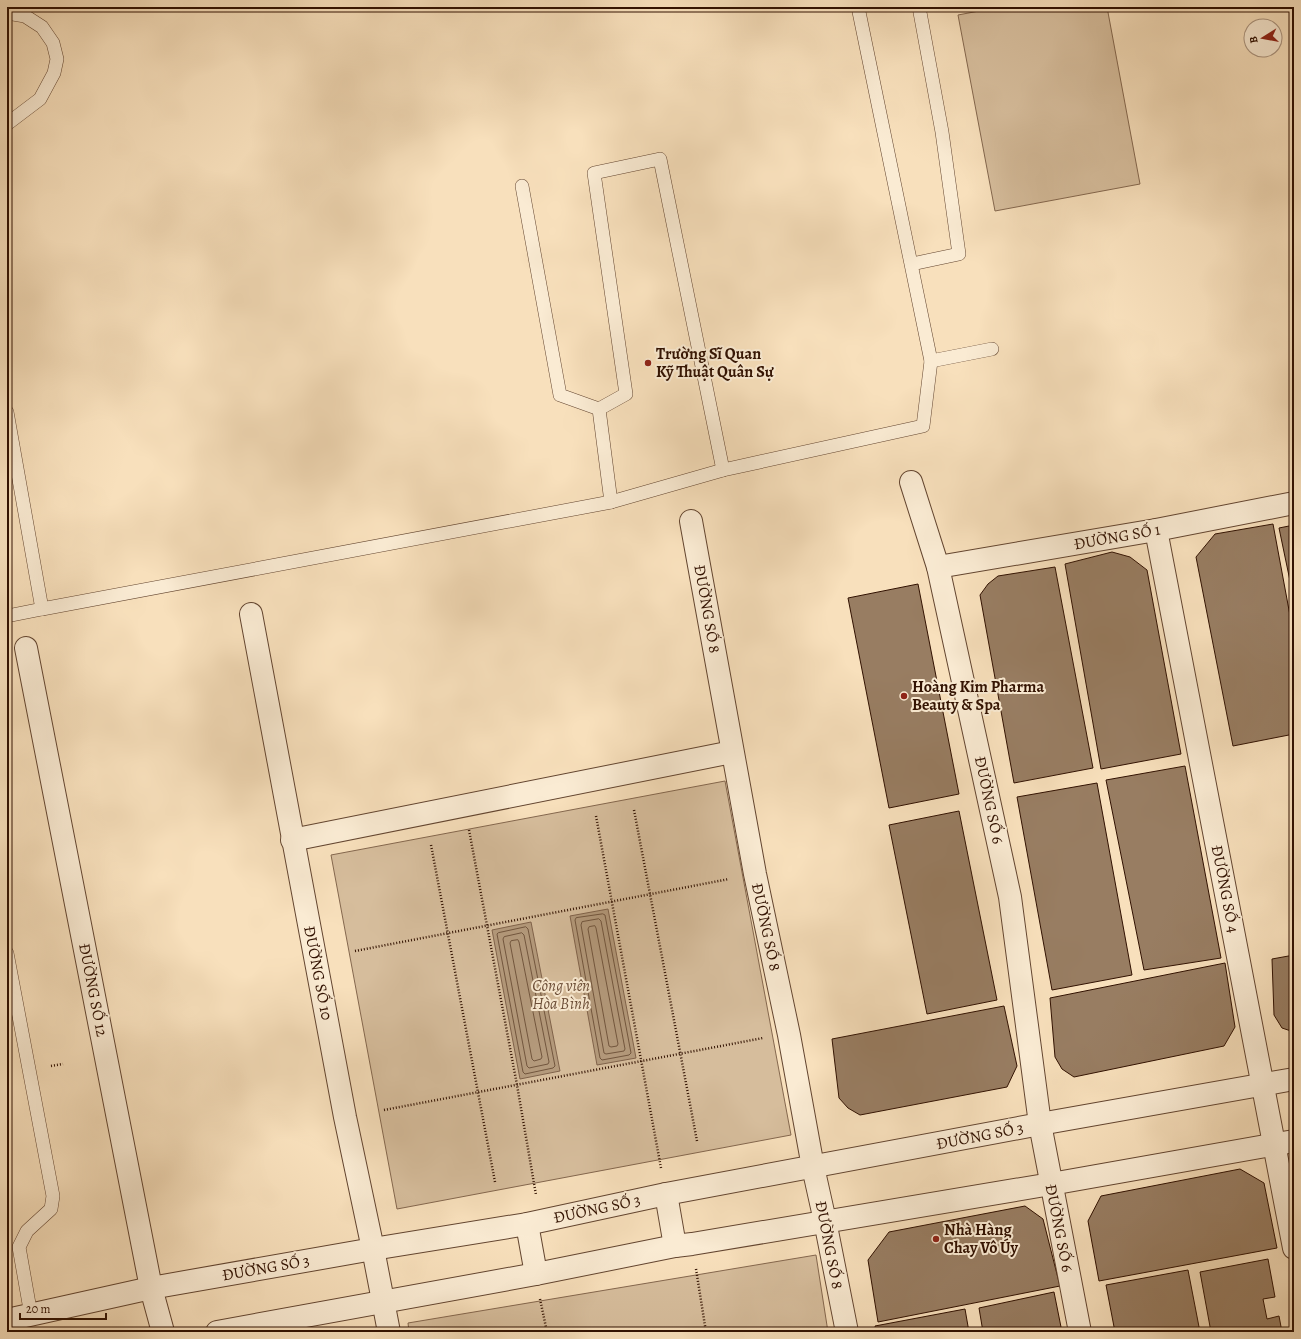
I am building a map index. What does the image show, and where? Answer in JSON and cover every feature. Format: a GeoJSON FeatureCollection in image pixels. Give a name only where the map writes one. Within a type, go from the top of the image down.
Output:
{"type":"FeatureCollection","features":[{"type":"Feature","properties":{"kind":"street","name":"ĐƯỜNG SỐ 6"},"geometry":{"type":"LineString","coordinates":[[911,482],[938,567],[1010,897],[1040,1124],[1080,1332]]}},
{"type":"Feature","properties":{"kind":"street","name":"ĐƯỜNG SỐ 1"},"geometry":{"type":"LineString","coordinates":[[938,567],[1156,530],[1294,502]]}},
{"type":"Feature","properties":{"kind":"street","name":"ĐƯỜNG SỐ 8"},"geometry":{"type":"LineString","coordinates":[[691,521],[732,752],[789,1035],[813,1167],[846,1332]]}},
{"type":"Feature","properties":{"kind":"street","name":"ĐƯỜNG SỐ 4"},"geometry":{"type":"LineString","coordinates":[[1156,530],[1262,1084],[1284,1143],[1294,1248]]}},
{"type":"Feature","properties":{"kind":"street","name":"ĐƯỜNG SỐ 10"},"geometry":{"type":"LineString","coordinates":[[251,614],[292,840],[345,1117],[389,1332]]}},
{"type":"Feature","properties":{"kind":"street","name":"ĐƯỜNG SỐ 12"},"geometry":{"type":"LineString","coordinates":[[26,648],[151,1288],[163,1332]]}},
{"type":"Feature","properties":{"kind":"street"},"geometry":{"type":"LineString","coordinates":[[292,840],[732,752]]}},
{"type":"Feature","properties":{"kind":"street","name":"ĐƯỜNG SỐ 3"},"geometry":{"type":"LineString","coordinates":[[7,1320],[151,1288],[373,1249],[534,1223],[666,1194],[1040,1124],[1294,1079]]}},
{"type":"Feature","properties":{"kind":"street"},"geometry":{"type":"LineString","coordinates":[[218,1332],[383,1303],[683,1245],[1051,1184],[1284,1143]]}},
{"type":"Feature","properties":{"kind":"street"},"geometry":{"type":"LineString","coordinates":[[666,1194],[683,1245]]}},
{"type":"Feature","properties":{"kind":"street"},"geometry":{"type":"LineString","coordinates":[[534,1223],[536,1274]]}},
{"type":"Feature","properties":{"kind":"lane"},"geometry":{"type":"LineString","coordinates":[[7,616],[611,502],[723,470],[923,426],[931,360],[858,7]]}},
{"type":"Feature","properties":{"kind":"lane"},"geometry":{"type":"LineString","coordinates":[[912,264],[959,254],[942,132],[919,7]]}},
{"type":"Feature","properties":{"kind":"lane"},"geometry":{"type":"LineString","coordinates":[[7,13],[26,16],[42,27],[53,43],[57,59],[54,73],[40,99],[7,124]]}},
{"type":"Feature","properties":{"kind":"lane"},"geometry":{"type":"LineString","coordinates":[[522,186],[560,396],[600,409],[626,394],[594,173],[660,160],[723,470]]}},
{"type":"Feature","properties":{"kind":"lane"},"geometry":{"type":"LineString","coordinates":[[931,360],[992,349]]}},
{"type":"Feature","properties":{"kind":"lane"},"geometry":{"type":"LineString","coordinates":[[600,409],[611,502]]}},
{"type":"Feature","properties":{"kind":"lane"},"geometry":{"type":"LineString","coordinates":[[7,412],[42,609]]}},
{"type":"Feature","properties":{"kind":"lane"},"geometry":{"type":"LineString","coordinates":[[7,953],[53,1196],[50,1209],[27,1231],[19,1247],[31,1315]]}},
{"type":"Feature","properties":{"kind":"path"},"geometry":{"type":"LineString","coordinates":[[465,806],[517,1084],[534,1223]]}},
{"type":"Feature","properties":{"kind":"path"},"geometry":{"type":"LineString","coordinates":[[634,810],[697,1141]]}},
{"type":"Feature","properties":{"kind":"path"},"geometry":{"type":"LineString","coordinates":[[596,816],[666,1194]]}},
{"type":"Feature","properties":{"kind":"path"},"geometry":{"type":"LineString","coordinates":[[431,845],[495,1182]]}},
{"type":"Feature","properties":{"kind":"path"},"geometry":{"type":"LineString","coordinates":[[355,951],[733,878]]}},
{"type":"Feature","properties":{"kind":"path"},"geometry":{"type":"LineString","coordinates":[[384,1110],[769,1037]]}},
{"type":"Feature","properties":{"kind":"path"},"geometry":{"type":"LineString","coordinates":[[683,1245],[706,1332]]}},
{"type":"Feature","properties":{"kind":"path"},"geometry":{"type":"LineString","coordinates":[[536,1274],[547,1332]]}},
{"type":"Feature","properties":{"kind":"green space"},"geometry":{"type":"Polygon","coordinates":[[[1000,7],[1107,7],[1140,184],[995,211],[958,15],[1000,7]]]}},
{"type":"Feature","properties":{"kind":"green space","name":"Công viên Hòa Bình"},"geometry":{"type":"Polygon","coordinates":[[[725,781],[791,1135],[397,1209],[331,855],[725,781]]]}},
{"type":"Feature","properties":{"kind":"green space"},"geometry":{"type":"Polygon","coordinates":[[[816,1255],[828,1332],[409,1332],[408,1323],[816,1255]]]}},
{"type":"Feature","properties":{"kind":"water"},"geometry":{"type":"Polygon","coordinates":[[[608,909],[636,1058],[597,1065],[570,916],[608,909]]]}},
{"type":"Feature","properties":{"kind":"water"},"geometry":{"type":"Polygon","coordinates":[[[531,922],[560,1071],[520,1079],[492,930],[531,922]]]}},
{"type":"Feature","properties":{"kind":"building"},"geometry":{"type":"Polygon","coordinates":[[[1273,524],[1294,637],[1294,734],[1233,746],[1196,557],[1215,534],[1273,524]]]}},
{"type":"Feature","properties":{"kind":"building"},"geometry":{"type":"Polygon","coordinates":[[[1294,525],[1294,600],[1279,528],[1294,525]]]}},
{"type":"Feature","properties":{"kind":"building"},"geometry":{"type":"Polygon","coordinates":[[[1112,552],[1130,557],[1147,570],[1181,754],[1101,769],[1065,564],[1112,552]]]}},
{"type":"Feature","properties":{"kind":"building"},"geometry":{"type":"Polygon","coordinates":[[[1055,567],[1093,768],[1014,783],[980,595],[988,584],[998,576],[1055,567]]]}},
{"type":"Feature","properties":{"kind":"building","name":"Hoàng Kim Pharma Beauty & Spa"},"geometry":{"type":"Polygon","coordinates":[[[918,584],[959,794],[889,808],[848,598],[918,584]]]}},
{"type":"Feature","properties":{"kind":"building"},"geometry":{"type":"Polygon","coordinates":[[[1185,766],[1221,958],[1144,970],[1106,780],[1185,766]]]}},
{"type":"Feature","properties":{"kind":"building"},"geometry":{"type":"Polygon","coordinates":[[[1097,783],[1132,975],[1052,990],[1017,797],[1097,783]]]}},
{"type":"Feature","properties":{"kind":"building"},"geometry":{"type":"Polygon","coordinates":[[[959,811],[997,1000],[927,1014],[889,825],[959,811]]]}},
{"type":"Feature","properties":{"kind":"building"},"geometry":{"type":"Polygon","coordinates":[[[1294,955],[1294,1032],[1282,1028],[1274,1015],[1272,959],[1294,955]]]}},
{"type":"Feature","properties":{"kind":"building"},"geometry":{"type":"Polygon","coordinates":[[[1225,963],[1235,1027],[1224,1046],[1074,1077],[1062,1069],[1055,1057],[1050,998],[1225,963]]]}},
{"type":"Feature","properties":{"kind":"building"},"geometry":{"type":"Polygon","coordinates":[[[1004,1006],[1017,1066],[1007,1087],[860,1115],[848,1108],[839,1098],[832,1039],[1004,1006]]]}},
{"type":"Feature","properties":{"kind":"building"},"geometry":{"type":"Polygon","coordinates":[[[1240,1169],[1264,1183],[1277,1248],[1099,1281],[1088,1221],[1101,1196],[1240,1169]]]}},
{"type":"Feature","properties":{"kind":"building"},"geometry":{"type":"Polygon","coordinates":[[[1025,1206],[1043,1219],[1060,1286],[878,1322],[868,1260],[889,1232],[1025,1206]]]}},
{"type":"Feature","properties":{"kind":"building"},"geometry":{"type":"Polygon","coordinates":[[[1268,1259],[1275,1297],[1263,1299],[1267,1319],[1279,1316],[1282,1332],[1211,1332],[1200,1272],[1268,1259]]]}},
{"type":"Feature","properties":{"kind":"building"},"geometry":{"type":"Polygon","coordinates":[[[1188,1270],[1200,1332],[1115,1332],[1106,1285],[1188,1270]]]}},
{"type":"Feature","properties":{"kind":"building"},"geometry":{"type":"Polygon","coordinates":[[[1054,1292],[1062,1332],[983,1332],[979,1308],[1054,1292]]]}},
{"type":"Feature","properties":{"kind":"building"},"geometry":{"type":"Polygon","coordinates":[[[965,1309],[969,1332],[876,1332],[875,1326],[965,1309]]]}},
{"type":"Feature","properties":{"kind":"place","name":"Trường Sĩ Quan Kỹ Thuật Quân Sự"},"geometry":{"type":"Point","coordinates":[648,363]}},
{"type":"Feature","properties":{"kind":"place","name":"Hoàng Kim Pharma Beauty & Spa"},"geometry":{"type":"Point","coordinates":[904,696]}},
{"type":"Feature","properties":{"kind":"place","name":"Nhà Hàng Chay Vô Úy"},"geometry":{"type":"Point","coordinates":[936,1239]}}]}
